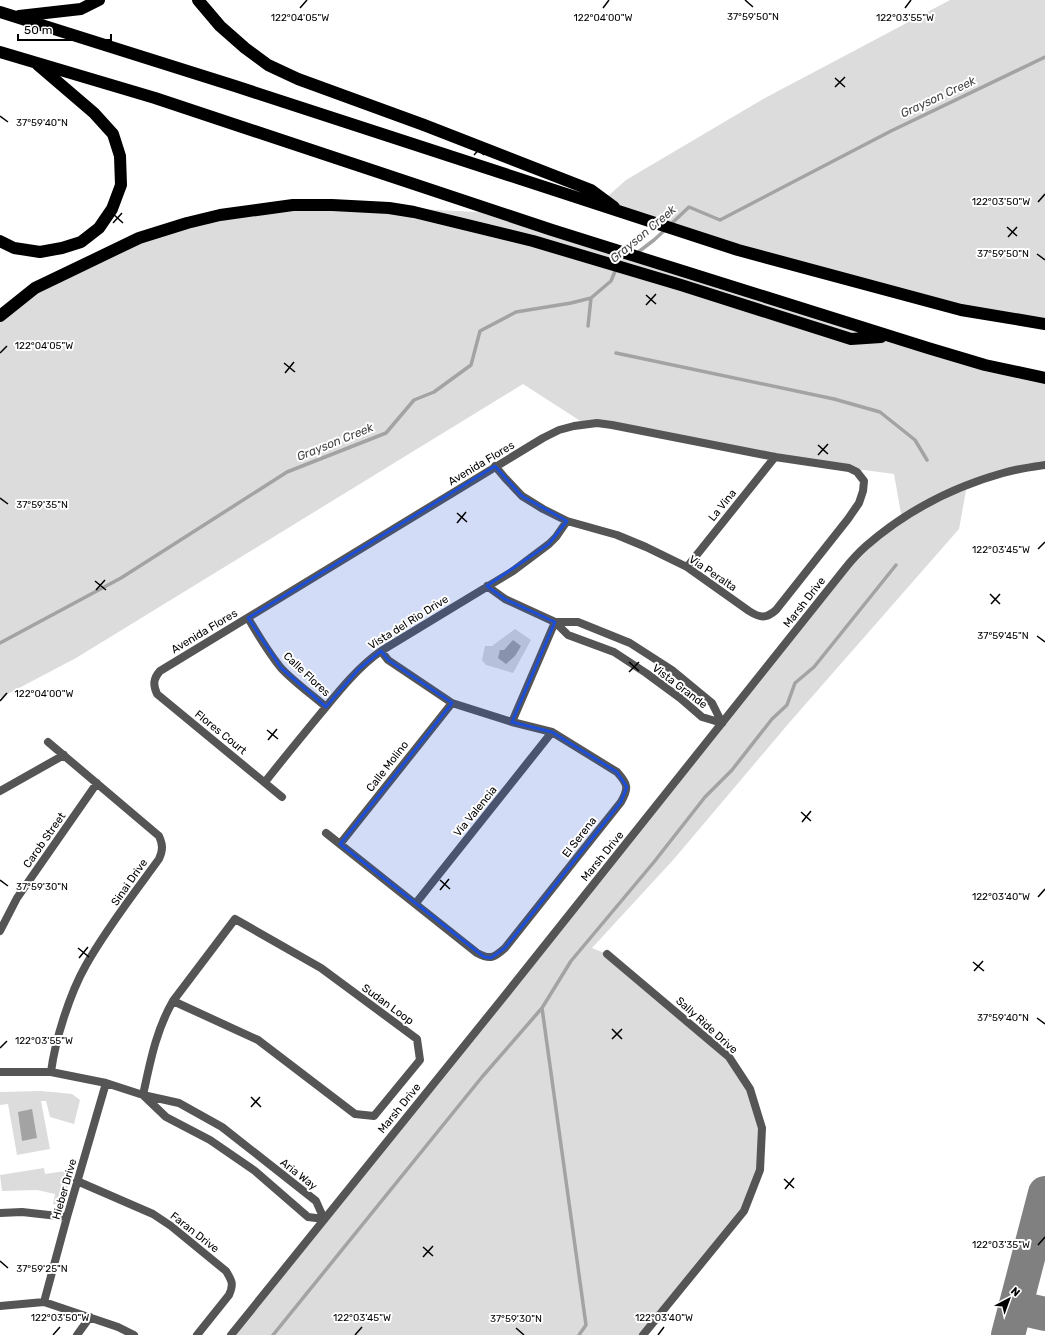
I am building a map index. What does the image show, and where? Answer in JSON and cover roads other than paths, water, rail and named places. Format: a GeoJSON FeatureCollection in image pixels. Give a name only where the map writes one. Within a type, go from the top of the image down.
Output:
{"type":"FeatureCollection","features":[{"type":"Feature","properties":{"kind":"highway"},"geometry":{"type":"LineString","coordinates":[[14,16],[81,9],[99,0]]}},
{"type":"Feature","properties":{"kind":"highway"},"geometry":{"type":"LineString","coordinates":[[198,0],[220,26],[245,48],[268,65],[298,79],[424,125],[591,190],[598,201]]}},
{"type":"Feature","properties":{"kind":"highway"},"geometry":{"type":"LineString","coordinates":[[0,12],[598,201],[624,213],[738,250],[961,310],[1045,324]]}},
{"type":"Feature","properties":{"kind":"highway"},"geometry":{"type":"LineString","coordinates":[[0,52],[154,98],[552,230],[890,337],[986,365],[1045,378]]}},
{"type":"Feature","properties":{"kind":"highway"},"geometry":{"type":"LineString","coordinates":[[0,241],[14,248],[40,252],[62,248],[81,242],[99,228],[112,209],[121,185],[120,156],[112,134],[94,113],[34,62]]}},
{"type":"Feature","properties":{"kind":"highway"},"geometry":{"type":"LineString","coordinates":[[0,316],[35,288],[139,238],[187,223],[220,215],[293,205],[332,205],[389,208],[414,212],[533,241],[681,285],[851,339],[890,337]]}},
{"type":"Feature","properties":{"kind":"street","name":"Avenida Flores"},"geometry":{"type":"LineString","coordinates":[[154,681],[160,671],[495,466],[559,430],[574,426],[597,423],[775,456],[850,468],[862,477]]}},
{"type":"Feature","properties":{"kind":"street","name":"La Vina"},"geometry":{"type":"LineString","coordinates":[[687,567],[775,456]]}},
{"type":"Feature","properties":{"kind":"street","name":"Marsh Drive"},"geometry":{"type":"LineString","coordinates":[[231,1335],[497,1005],[843,570],[865,546],[902,519],[932,501],[967,485],[1004,472],[1045,465]]}},
{"type":"Feature","properties":{"kind":"street","name":"Via Peralta"},"geometry":{"type":"LineString","coordinates":[[495,466],[504,478],[522,496],[543,510],[567,521],[617,535],[646,547],[687,567],[757,616],[763,617],[770,615],[776,610],[848,519],[859,503],[863,491],[864,481],[862,477]]}},
{"type":"Feature","properties":{"kind":"street","name":"Vista del Rio Drive"},"geometry":{"type":"LineString","coordinates":[[264,782],[326,706],[359,669],[380,651],[513,571],[549,544],[567,521]]}},
{"type":"Feature","properties":{"kind":"street","name":"Vista Grande"},"geometry":{"type":"LineString","coordinates":[[487,586],[505,599],[555,622],[568,635],[614,652],[680,698],[702,717],[722,723]]}},
{"type":"Feature","properties":{"kind":"street","name":"Calle Flores"},"geometry":{"type":"LineString","coordinates":[[248,618],[265,646],[281,668],[304,689],[326,706]]}},
{"type":"Feature","properties":{"kind":"street","name":"Vista Grande"},"geometry":{"type":"LineString","coordinates":[[555,622],[578,622],[630,643],[672,670],[712,703],[722,723]]}},
{"type":"Feature","properties":{"kind":"street"},"geometry":{"type":"LineString","coordinates":[[512,722],[555,622]]}},
{"type":"Feature","properties":{"kind":"street","name":"El Serena"},"geometry":{"type":"LineString","coordinates":[[326,833],[477,953],[484,957],[491,958],[505,948],[626,793],[627,787],[617,772],[552,732],[512,722],[452,703],[388,660],[380,651]]}},
{"type":"Feature","properties":{"kind":"street","name":"Flores Court"},"geometry":{"type":"LineString","coordinates":[[154,681],[153,686],[157,694],[282,797]]}},
{"type":"Feature","properties":{"kind":"street","name":"Calle Molino"},"geometry":{"type":"LineString","coordinates":[[340,844],[452,703]]}},
{"type":"Feature","properties":{"kind":"street","name":"Via Valencia"},"geometry":{"type":"LineString","coordinates":[[416,903],[552,732]]}},
{"type":"Feature","properties":{"kind":"street","name":"Sinai Drive"},"geometry":{"type":"LineString","coordinates":[[48,742],[159,836],[163,845],[159,859],[103,938],[86,965],[76,987],[66,1016],[53,1057],[51,1072]]}},
{"type":"Feature","properties":{"kind":"street"},"geometry":{"type":"LineString","coordinates":[[0,791],[64,755]]}},
{"type":"Feature","properties":{"kind":"street","name":"Carob Street"},"geometry":{"type":"LineString","coordinates":[[0,931],[17,898],[97,783]]}},
{"type":"Feature","properties":{"kind":"street","name":"Sudan Loop"},"geometry":{"type":"LineString","coordinates":[[143,1095],[153,1051],[165,1016],[173,1001],[235,919],[321,968],[417,1039],[420,1060],[374,1116],[355,1114],[258,1040],[173,1001]]}},
{"type":"Feature","properties":{"kind":"street","name":"Sally Ride Drive"},"geometry":{"type":"LineString","coordinates":[[607,954],[729,1057],[750,1089],[762,1128],[760,1170],[744,1211],[643,1335]]}},
{"type":"Feature","properties":{"kind":"street","name":"Aria Way"},"geometry":{"type":"LineString","coordinates":[[0,1072],[51,1072],[106,1083],[143,1095],[178,1103],[222,1128],[316,1201],[324,1219]]}},
{"type":"Feature","properties":{"kind":"street","name":"Hieber Drive"},"geometry":{"type":"LineString","coordinates":[[44,1302],[106,1083]]}},
{"type":"Feature","properties":{"kind":"street","name":"Aria Way"},"geometry":{"type":"LineString","coordinates":[[143,1095],[166,1117],[210,1140],[256,1171],[308,1217],[324,1219]]}},
{"type":"Feature","properties":{"kind":"street","name":"Faran Drive"},"geometry":{"type":"LineString","coordinates":[[78,1181],[153,1214],[171,1226],[226,1270],[232,1279],[230,1295],[197,1335]]}},
{"type":"Feature","properties":{"kind":"street"},"geometry":{"type":"LineString","coordinates":[[0,1213],[22,1212],[67,1217]]}},
{"type":"Feature","properties":{"kind":"street"},"geometry":{"type":"LineString","coordinates":[[0,1306],[44,1302],[118,1327],[134,1335]]}},
{"type":"Feature","properties":{"kind":"street"},"geometry":{"type":"LineString","coordinates":[[77,1335],[90,1317]]}},
{"type":"Feature","properties":{"kind":"waterway","name":"Grayson Creek"},"geometry":{"type":"LineString","coordinates":[[670,225],[689,207],[720,220],[891,131],[1045,57]]}},
{"type":"Feature","properties":{"kind":"waterway","name":"Grayson Creek"},"geometry":{"type":"LineString","coordinates":[[637,253],[666,229]]}},
{"type":"Feature","properties":{"kind":"waterway","name":"Grayson Creek"},"geometry":{"type":"LineString","coordinates":[[0,643],[121,578],[287,472],[386,433],[414,400],[434,392],[471,365],[480,331],[516,312],[571,303],[591,298],[611,281],[616,269]]}},
{"type":"Feature","properties":{"kind":"waterway"},"geometry":{"type":"LineString","coordinates":[[588,326],[591,298]]}},
{"type":"Feature","properties":{"kind":"waterway"},"geometry":{"type":"LineString","coordinates":[[616,353],[834,399],[880,412],[915,440],[927,460]]}},
{"type":"Feature","properties":{"kind":"waterway"},"geometry":{"type":"LineString","coordinates":[[273,1335],[482,1077],[542,1008],[571,961],[654,862],[705,797],[732,770],[772,719],[787,705],[795,683],[814,667],[896,565]]}},
{"type":"Feature","properties":{"kind":"waterway"},"geometry":{"type":"LineString","coordinates":[[542,1008],[586,1325],[579,1335]]}}]}
